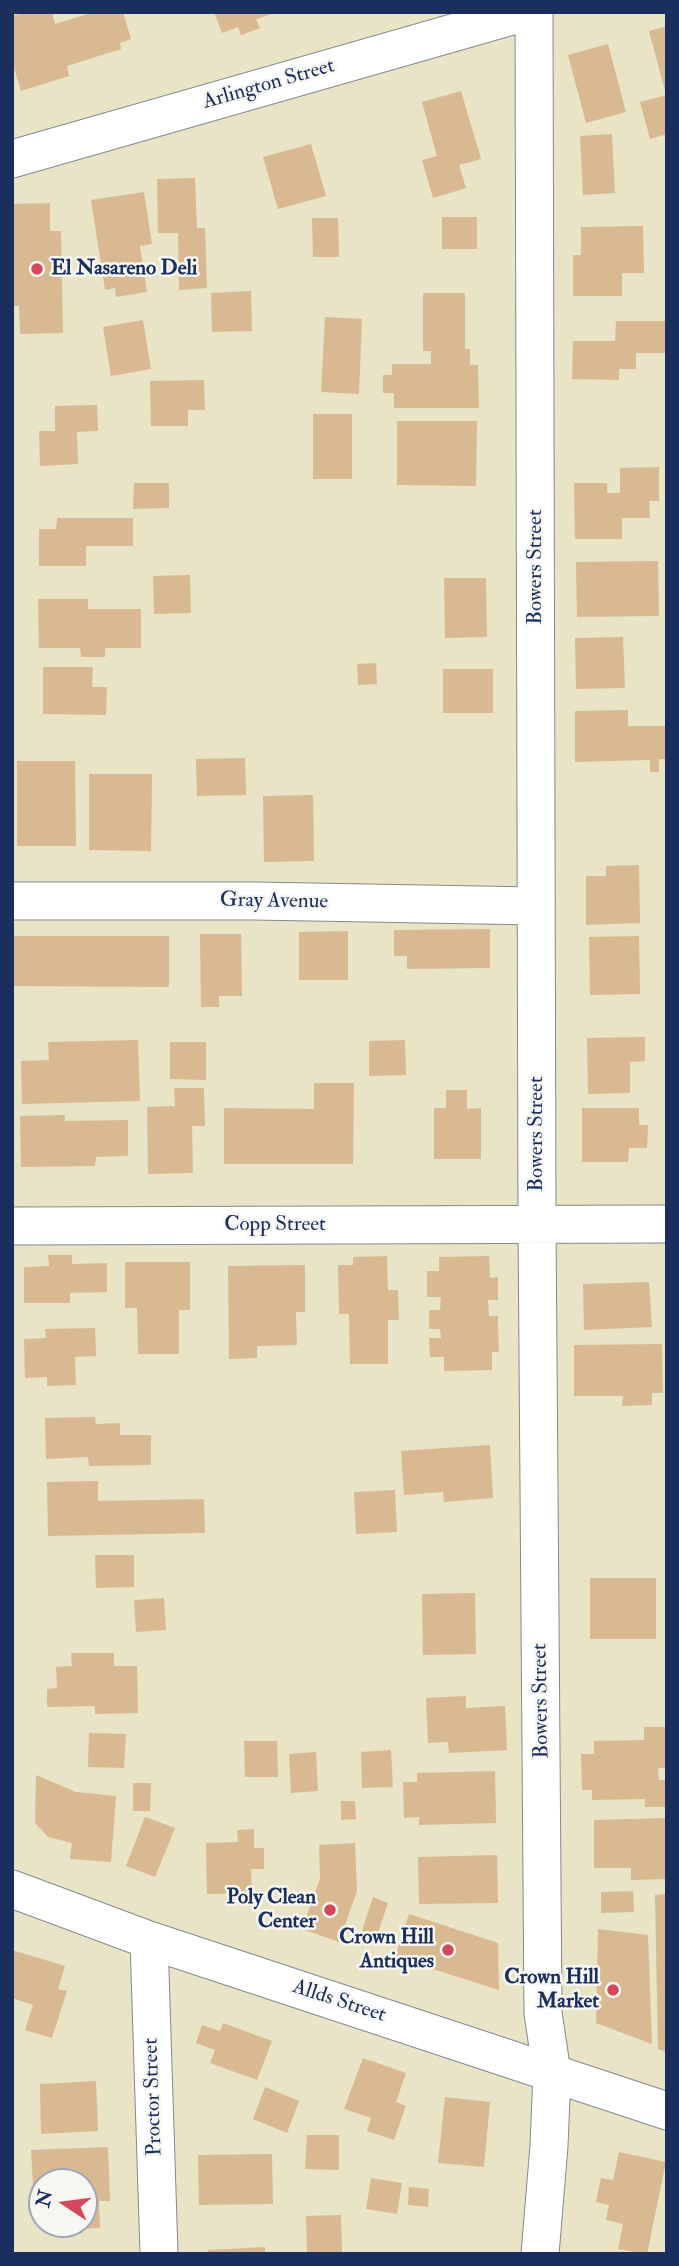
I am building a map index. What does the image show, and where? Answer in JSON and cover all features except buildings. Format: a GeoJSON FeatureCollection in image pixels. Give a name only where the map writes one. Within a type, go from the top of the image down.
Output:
{"type":"FeatureCollection","features":[{"type":"Feature","properties":{"kind":"street","name":"Arlington Street"},"geometry":{"type":"LineString","coordinates":[[12,159],[526,12]]}},
{"type":"Feature","properties":{"kind":"street","name":"Bowers Street"},"geometry":{"type":"LineString","coordinates":[[534,12],[537,1224],[543,2013],[552,2073],[540,2254]]}},
{"type":"Feature","properties":{"kind":"street","name":"Gray Avenue"},"geometry":{"type":"LineString","coordinates":[[12,901],[255,901],[536,906]]}},
{"type":"Feature","properties":{"kind":"street","name":"Copp Street"},"geometry":{"type":"LineString","coordinates":[[12,1226],[667,1224]]}},
{"type":"Feature","properties":{"kind":"street","name":"Allds Street"},"geometry":{"type":"LineString","coordinates":[[12,1889],[149,1940],[667,2111]]}},
{"type":"Feature","properties":{"kind":"street","name":"Proctor Street"},"geometry":{"type":"LineString","coordinates":[[149,1940],[159,2254]]}},
{"type":"Feature","properties":{"kind":"place","name":"El Nasareno Deli"},"geometry":{"type":"Point","coordinates":[37,269]}},
{"type":"Feature","properties":{"kind":"place","name":"Poly Clean Center"},"geometry":{"type":"Point","coordinates":[330,1910]}},
{"type":"Feature","properties":{"kind":"place","name":"Crown Hill Antiques"},"geometry":{"type":"Point","coordinates":[448,1950]}},
{"type":"Feature","properties":{"kind":"place","name":"Crown Hill Market"},"geometry":{"type":"Point","coordinates":[613,1990]}}]}
